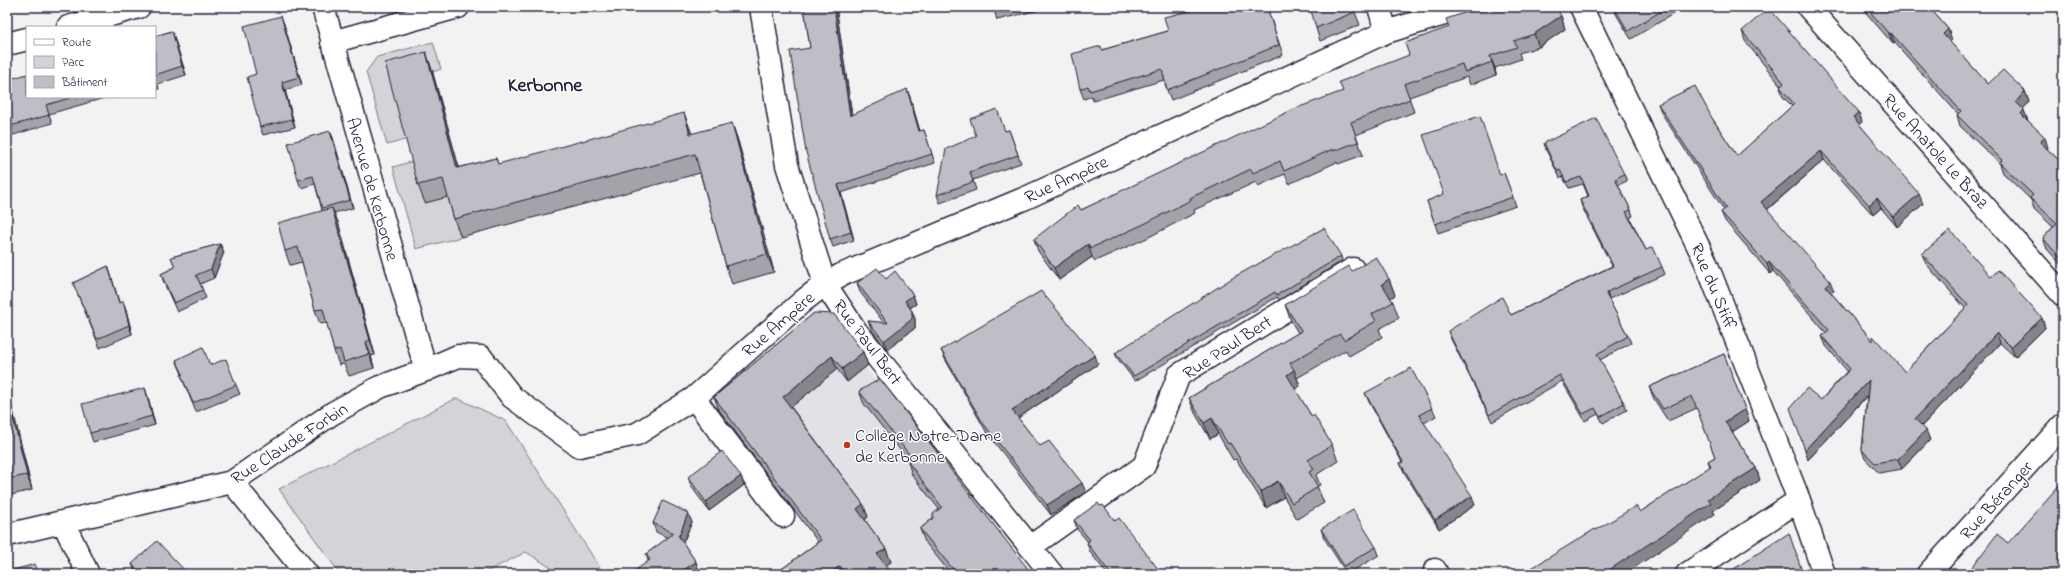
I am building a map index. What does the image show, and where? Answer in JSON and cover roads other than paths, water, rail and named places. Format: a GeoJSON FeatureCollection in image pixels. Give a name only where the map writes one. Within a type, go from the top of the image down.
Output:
{"type":"FeatureCollection","features":[{"type":"Feature","properties":{"kind":"street"},"geometry":{"type":"LineString","coordinates":[[72,26],[139,7]]}},
{"type":"Feature","properties":{"kind":"street","name":"Avenue de Kerbonne"},"geometry":{"type":"LineString","coordinates":[[322,7],[426,370]]}},
{"type":"Feature","properties":{"kind":"street"},"geometry":{"type":"LineString","coordinates":[[332,42],[458,7]]}},
{"type":"Feature","properties":{"kind":"street","name":"Rue Paul Bert"},"geometry":{"type":"LineString","coordinates":[[761,7],[787,165],[824,284],[856,331],[1052,574]]}},
{"type":"Feature","properties":{"kind":"street"},"geometry":{"type":"LineString","coordinates":[[1379,7],[1386,32]]}},
{"type":"Feature","properties":{"kind":"street","name":"Rue Ampère"},"geometry":{"type":"LineString","coordinates":[[426,370],[458,356],[481,356],[512,397],[579,446],[637,434],[694,398],[803,301],[824,284],[841,275],[1028,197],[1386,32],[1466,7]]}},
{"type":"Feature","properties":{"kind":"street","name":"Rue du Stiff"},"geometry":{"type":"LineString","coordinates":[[1581,7],[1705,260],[1799,500],[1824,574]]}},
{"type":"Feature","properties":{"kind":"street","name":"Rue Anatole Le Braz"},"geometry":{"type":"LineString","coordinates":[[1808,7],[2063,295]]}},
{"type":"Feature","properties":{"kind":"street"},"geometry":{"type":"LineString","coordinates":[[7,44],[26,39]]}},
{"type":"Feature","properties":{"kind":"street","name":"Rue Paul Bert"},"geometry":{"type":"LineString","coordinates":[[1030,547],[1144,466],[1179,375],[1353,269]]}},
{"type":"Feature","properties":{"kind":"street","name":"Rue Claude Forbin"},"geometry":{"type":"LineString","coordinates":[[7,535],[232,482],[334,413],[380,387],[426,370]]}},
{"type":"Feature","properties":{"kind":"street"},"geometry":{"type":"LineString","coordinates":[[694,398],[783,516]]}},
{"type":"Feature","properties":{"kind":"street","name":"Rue Béranger"},"geometry":{"type":"LineString","coordinates":[[1928,574],[2063,425]]}},
{"type":"Feature","properties":{"kind":"street"},"geometry":{"type":"LineString","coordinates":[[232,482],[308,574]]}},
{"type":"Feature","properties":{"kind":"street"},"geometry":{"type":"LineString","coordinates":[[1687,574],[1799,500]]}},
{"type":"Feature","properties":{"kind":"street"},"geometry":{"type":"LineString","coordinates":[[63,522],[88,574]]}},
{"type":"Feature","properties":{"kind":"place","name":"Collège Notre-Dame de Kerbonne"},"geometry":{"type":"Point","coordinates":[847,445]}},
{"type":"Feature","properties":{"kind":"district","name":"Kerbonne"},"geometry":{"type":"Point","coordinates":[545,84]}}]}
